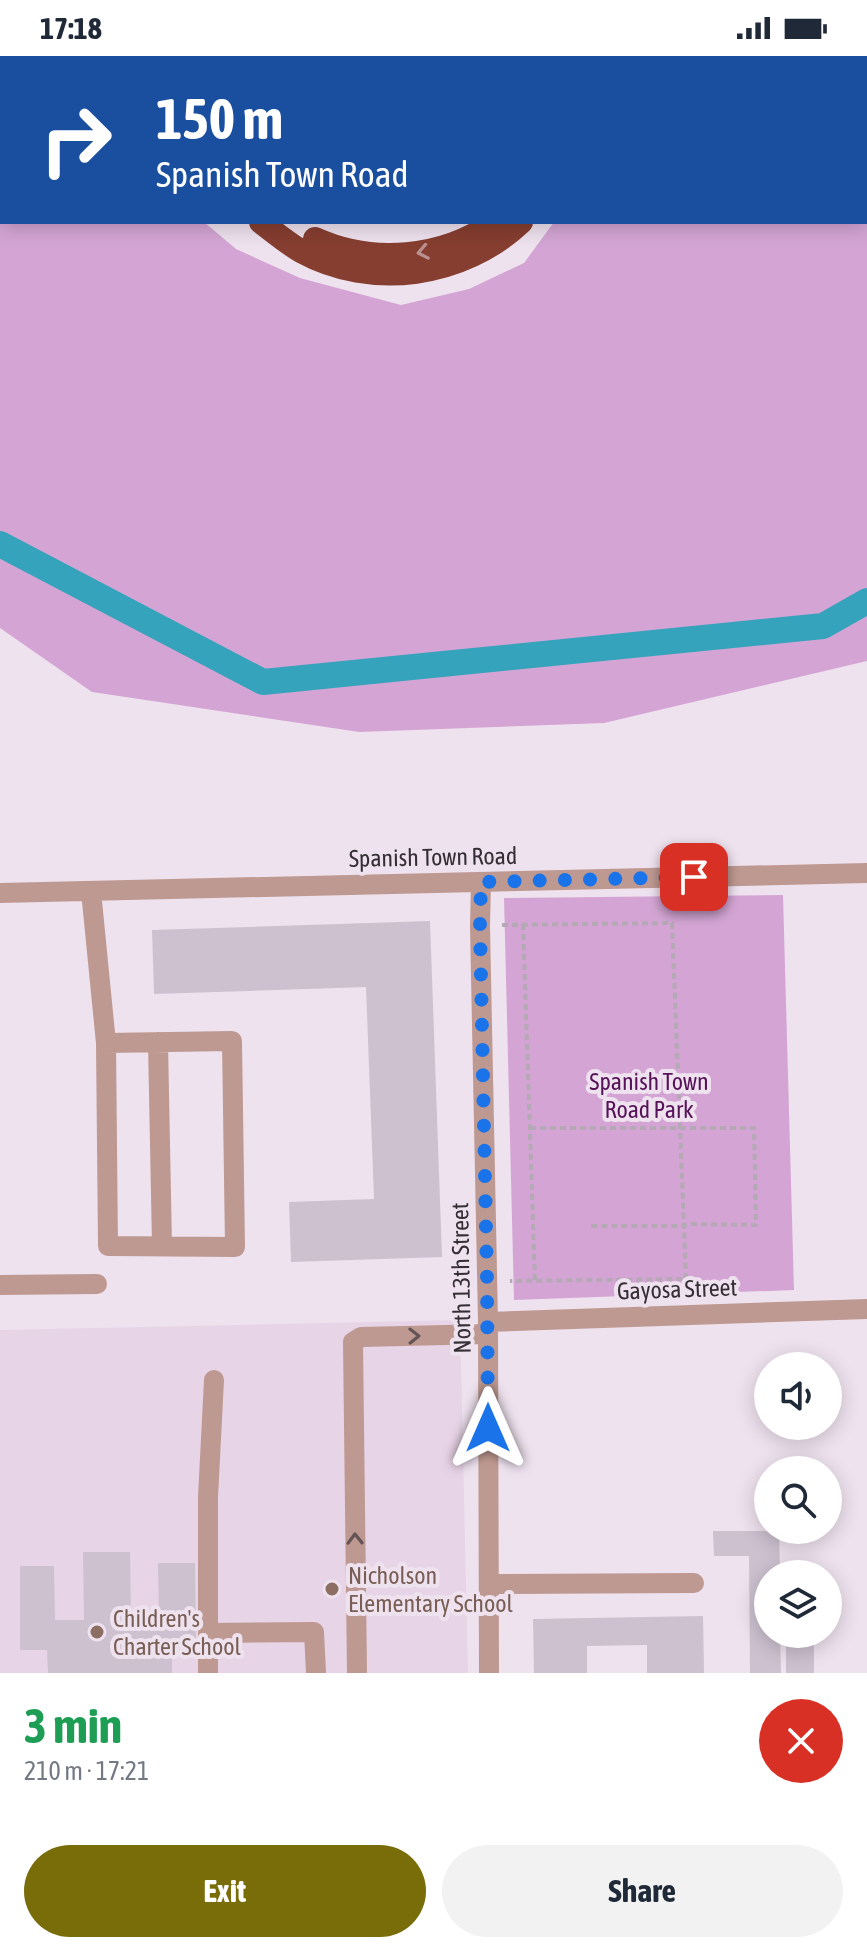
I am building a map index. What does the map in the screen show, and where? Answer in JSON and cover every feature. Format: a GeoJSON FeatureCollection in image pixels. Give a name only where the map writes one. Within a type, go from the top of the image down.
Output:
{"type":"FeatureCollection","features":[{"type":"Feature","properties":{"kind":"highway"},"geometry":{"type":"LineString","coordinates":[[264,224],[290,244],[317,258],[349,268],[400,273],[434,269],[464,259],[498,241],[519,224]]}},
{"type":"Feature","properties":{"kind":"highway"},"geometry":{"type":"LineString","coordinates":[[290,224],[309,237],[337,248],[386,256],[423,253],[440,248],[473,236],[492,224]]}},
{"type":"Feature","properties":{"kind":"street","name":"Spanish Town Road"},"geometry":{"type":"LineString","coordinates":[[0,893],[867,873]]}},
{"type":"Feature","properties":{"kind":"street","name":"North 13th Street"},"geometry":{"type":"LineString","coordinates":[[481,882],[488,1328],[489,1673]]}},
{"type":"Feature","properties":{"kind":"street"},"geometry":{"type":"LineString","coordinates":[[91,891],[106,1043],[108,1246],[235,1247],[232,1041],[106,1043]]}},
{"type":"Feature","properties":{"kind":"street"},"geometry":{"type":"LineString","coordinates":[[158,1042],[162,1246]]}},
{"type":"Feature","properties":{"kind":"street"},"geometry":{"type":"LineString","coordinates":[[0,1285],[97,1284]]}},
{"type":"Feature","properties":{"kind":"street","name":"Gayosa Street"},"geometry":{"type":"LineString","coordinates":[[357,1673],[353,1342],[361,1337],[488,1328],[867,1309]]}},
{"type":"Feature","properties":{"kind":"street"},"geometry":{"type":"LineString","coordinates":[[208,1673],[208,1497],[214,1380]]}},
{"type":"Feature","properties":{"kind":"street"},"geometry":{"type":"LineString","coordinates":[[489,1584],[694,1583]]}},
{"type":"Feature","properties":{"kind":"street"},"geometry":{"type":"LineString","coordinates":[[208,1633],[314,1632],[316,1673]]}},
{"type":"Feature","properties":{"kind":"path"},"geometry":{"type":"LineString","coordinates":[[480,926],[672,923],[686,1279],[487,1280]]}},
{"type":"Feature","properties":{"kind":"path"},"geometry":{"type":"LineString","coordinates":[[523,924],[535,1281]]}},
{"type":"Feature","properties":{"kind":"path"},"geometry":{"type":"LineString","coordinates":[[530,1128],[754,1128],[756,1225],[589,1226]]}},
{"type":"Feature","properties":{"kind":"shaded area"},"geometry":{"type":"Polygon","coordinates":[[[460,1320],[468,1673],[0,1673],[0,1330],[460,1320]]]}},
{"type":"Feature","properties":{"kind":"green space"},"geometry":{"type":"Polygon","coordinates":[[[0,224],[206,224],[236,249],[300,278],[401,305],[469,289],[524,263],[553,224],[867,224],[867,661],[604,723],[359,732],[92,692],[0,628],[0,224]]]}},
{"type":"Feature","properties":{"kind":"green space","name":"Spanish Town Road Park"},"geometry":{"type":"Polygon","coordinates":[[[783,895],[794,1290],[514,1300],[504,898],[783,895]]]}},
{"type":"Feature","properties":{"kind":"building"},"geometry":{"type":"Polygon","coordinates":[[[430,921],[442,1257],[291,1262],[289,1202],[374,1199],[366,987],[154,994],[152,930],[430,921]]]}},
{"type":"Feature","properties":{"kind":"building"},"geometry":{"type":"Polygon","coordinates":[[[713,1531],[754,1531],[754,1544],[779,1544],[780,1560],[754,1560],[754,1648],[780,1648],[781,1673],[750,1673],[749,1556],[714,1556],[713,1531]]]}},
{"type":"Feature","properties":{"kind":"building"},"geometry":{"type":"Polygon","coordinates":[[[83,1552],[130,1552],[131,1618],[159,1618],[158,1563],[195,1563],[196,1648],[172,1648],[172,1673],[48,1673],[47,1650],[20,1650],[20,1566],[54,1566],[55,1620],[84,1620],[83,1552]]]}},
{"type":"Feature","properties":{"kind":"building"},"geometry":{"type":"Polygon","coordinates":[[[703,1616],[704,1673],[647,1673],[647,1645],[587,1646],[587,1673],[534,1673],[533,1619],[703,1616]]]}},
{"type":"Feature","properties":{"kind":"building"},"geometry":{"type":"Polygon","coordinates":[[[786,1648],[814,1648],[814,1673],[786,1673],[786,1648]]]}},
{"type":"Feature","properties":{"kind":"waterway"},"geometry":{"type":"LineString","coordinates":[[0,544],[263,682],[823,626],[867,601]]}},
{"type":"Feature","properties":{"kind":"place","name":"Nicholson Elementary School"},"geometry":{"type":"Point","coordinates":[332,1589]}},
{"type":"Feature","properties":{"kind":"place","name":"Children's Charter School"},"geometry":{"type":"Point","coordinates":[97,1632]}},
{"type":"Feature","properties":{"kind":"route"},"geometry":{"type":"LineString","coordinates":[[488,1428],[481,882],[694,877]]}}]}
